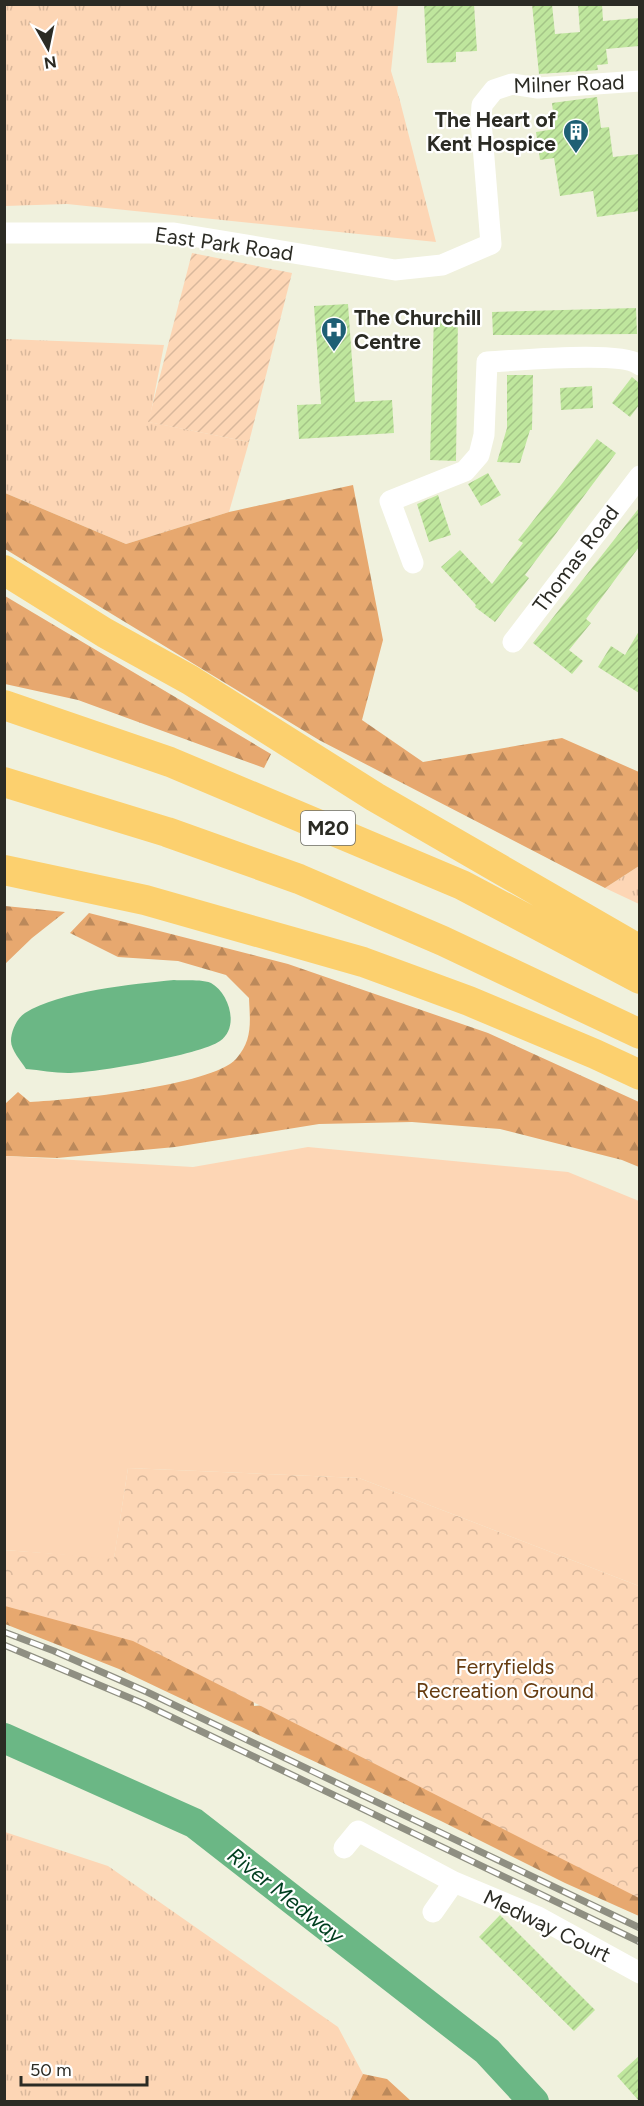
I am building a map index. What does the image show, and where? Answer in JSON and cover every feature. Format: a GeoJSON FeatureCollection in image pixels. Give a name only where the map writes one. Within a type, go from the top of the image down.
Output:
{"type":"FeatureCollection","features":[{"type":"Feature","properties":{"kind":"highway","name":"M20"},"geometry":{"type":"LineString","coordinates":[[4,570],[105,633],[190,680],[375,797],[639,950]]}},
{"type":"Feature","properties":{"kind":"highway","name":"M20"},"geometry":{"type":"LineString","coordinates":[[4,705],[170,762],[462,885],[639,979]]}},
{"type":"Feature","properties":{"kind":"highway"},"geometry":{"type":"LineString","coordinates":[[4,782],[167,832],[299,879],[443,941],[639,1034]]}},
{"type":"Feature","properties":{"kind":"highway"},"geometry":{"type":"LineString","coordinates":[[4,870],[145,900],[363,963],[469,1000],[639,1075]]}},
{"type":"Feature","properties":{"kind":"street","name":"Milner Road"},"geometry":{"type":"LineString","coordinates":[[442,265],[490,244],[481,121],[482,105],[494,90],[512,84],[538,88],[639,81]]}},
{"type":"Feature","properties":{"kind":"street","name":"East Park Road"},"geometry":{"type":"LineString","coordinates":[[4,233],[174,233],[395,270],[442,265]]}},
{"type":"Feature","properties":{"kind":"street"},"geometry":{"type":"LineString","coordinates":[[413,563],[390,501],[465,471],[479,455],[484,435],[487,362],[609,357],[635,361],[639,364]]}},
{"type":"Feature","properties":{"kind":"street","name":"Thomas Road"},"geometry":{"type":"LineString","coordinates":[[513,642],[639,476]]}},
{"type":"Feature","properties":{"kind":"street","name":"Medway Court"},"geometry":{"type":"LineString","coordinates":[[344,1848],[358,1831],[454,1882],[538,1917],[639,1973]]}},
{"type":"Feature","properties":{"kind":"street"},"geometry":{"type":"LineString","coordinates":[[433,1912],[454,1882]]}},
{"type":"Feature","properties":{"kind":"green space"},"geometry":{"type":"Polygon","coordinates":[[[4,5],[398,5],[391,71],[436,242],[67,204],[5,206],[4,5]]]}},
{"type":"Feature","properties":{"kind":"green space"},"geometry":{"type":"Polygon","coordinates":[[[192,253],[292,273],[249,442],[148,422],[192,253]]]}},
{"type":"Feature","properties":{"kind":"green space"},"geometry":{"type":"Polygon","coordinates":[[[5,339],[164,345],[149,422],[249,442],[229,512],[126,544],[5,493],[5,339]]]}},
{"type":"Feature","properties":{"kind":"green space"},"geometry":{"type":"Polygon","coordinates":[[[353,485],[383,640],[362,720],[423,762],[562,738],[639,772],[639,866],[605,888],[319,740],[5,549],[5,493],[126,544],[229,512],[353,485]]]}},
{"type":"Feature","properties":{"kind":"green space"},"geometry":{"type":"Polygon","coordinates":[[[5,596],[271,754],[264,768],[78,700],[5,684],[5,596]]]}},
{"type":"Feature","properties":{"kind":"green space"},"geometry":{"type":"Polygon","coordinates":[[[639,866],[639,904],[605,888],[639,866]]]}},
{"type":"Feature","properties":{"kind":"green space"},"geometry":{"type":"Polygon","coordinates":[[[5,906],[65,912],[32,938],[5,964],[5,906]]]}},
{"type":"Feature","properties":{"kind":"green space"},"geometry":{"type":"Polygon","coordinates":[[[89,913],[288,964],[488,1033],[639,1102],[639,1167],[622,1160],[500,1129],[412,1122],[319,1124],[175,1147],[57,1158],[5,1156],[5,1104],[18,1092],[30,1102],[106,1095],[170,1084],[222,1069],[236,1059],[248,1038],[249,998],[226,975],[178,961],[118,957],[70,933],[89,913]]]}},
{"type":"Feature","properties":{"kind":"green space"},"geometry":{"type":"Polygon","coordinates":[[[308,1147],[568,1172],[639,1201],[639,1586],[359,1478],[128,1468],[114,1559],[5,1550],[5,1156],[193,1167],[308,1147]]]}},
{"type":"Feature","properties":{"kind":"green space","name":"Ferryfields Recreation Ground"},"geometry":{"type":"Polygon","coordinates":[[[128,1468],[359,1478],[639,1586],[639,1898],[133,1641],[5,1606],[4,1550],[114,1558],[128,1468]]]}},
{"type":"Feature","properties":{"kind":"green space"},"geometry":{"type":"Polygon","coordinates":[[[4,1584],[252,1687],[254,1706],[278,1704],[639,1844],[639,1916],[565,1883],[441,1821],[119,1669],[5,1624],[4,1584]]]}},
{"type":"Feature","properties":{"kind":"green space"},"geometry":{"type":"Polygon","coordinates":[[[5,1832],[108,1866],[338,2027],[363,2074],[350,2101],[5,2102],[5,1832]]]}},
{"type":"Feature","properties":{"kind":"green space"},"geometry":{"type":"Polygon","coordinates":[[[363,2074],[387,2079],[411,2101],[350,2101],[363,2074]]]}},
{"type":"Feature","properties":{"kind":"shaded area"},"geometry":{"type":"Polygon","coordinates":[[[174,980],[211,983],[223,994],[231,1019],[226,1035],[220,1041],[170,1057],[122,1067],[68,1073],[26,1069],[13,1048],[11,1037],[17,1021],[22,1015],[40,1005],[97,990],[174,980]]]}},
{"type":"Feature","properties":{"kind":"building"},"geometry":{"type":"Polygon","coordinates":[[[424,4],[474,4],[477,51],[456,52],[456,62],[427,63],[424,4]]]}},
{"type":"Feature","properties":{"kind":"building"},"geometry":{"type":"Polygon","coordinates":[[[532,4],[552,4],[555,34],[580,32],[578,4],[602,4],[603,21],[639,18],[639,46],[606,49],[608,64],[597,65],[598,70],[539,74],[532,4]]]}},
{"type":"Feature","properties":{"kind":"building","name":"The Heart of Kent Hospice"},"geometry":{"type":"Polygon","coordinates":[[[597,97],[601,128],[609,127],[613,157],[639,154],[639,211],[597,217],[593,191],[560,196],[554,158],[540,160],[536,132],[555,129],[552,103],[597,97]]]}},
{"type":"Feature","properties":{"kind":"building","name":"The Churchill Centre"},"geometry":{"type":"Polygon","coordinates":[[[348,304],[355,402],[392,400],[394,433],[299,439],[297,405],[321,404],[314,306],[348,304]]]}},
{"type":"Feature","properties":{"kind":"building"},"geometry":{"type":"Polygon","coordinates":[[[636,308],[637,334],[493,335],[492,312],[636,308]]]}},
{"type":"Feature","properties":{"kind":"building"},"geometry":{"type":"Polygon","coordinates":[[[434,314],[458,314],[456,461],[430,460],[434,314]]]}},
{"type":"Feature","properties":{"kind":"building"},"geometry":{"type":"Polygon","coordinates":[[[507,375],[533,375],[532,430],[530,430],[520,463],[497,462],[507,428],[507,375]]]}},
{"type":"Feature","properties":{"kind":"building"},"geometry":{"type":"Polygon","coordinates":[[[632,377],[639,383],[639,405],[630,417],[612,403],[632,377]]]}},
{"type":"Feature","properties":{"kind":"building"},"geometry":{"type":"Polygon","coordinates":[[[592,386],[593,408],[561,410],[560,388],[592,386]]]}},
{"type":"Feature","properties":{"kind":"building"},"geometry":{"type":"Polygon","coordinates":[[[597,439],[616,453],[525,575],[529,578],[495,622],[475,607],[476,605],[441,567],[460,550],[492,584],[523,543],[518,540],[597,439]]]}},
{"type":"Feature","properties":{"kind":"building"},"geometry":{"type":"Polygon","coordinates":[[[488,473],[501,495],[481,506],[468,484],[488,473]]]}},
{"type":"Feature","properties":{"kind":"building"},"geometry":{"type":"Polygon","coordinates":[[[438,495],[451,535],[429,542],[417,504],[438,495]]]}},
{"type":"Feature","properties":{"kind":"building"},"geometry":{"type":"Polygon","coordinates":[[[639,508],[639,547],[586,619],[591,623],[569,650],[583,661],[572,674],[533,643],[639,508]]]}},
{"type":"Feature","properties":{"kind":"building"},"geometry":{"type":"Polygon","coordinates":[[[639,631],[639,693],[598,667],[611,646],[625,655],[639,631]]]}},
{"type":"Feature","properties":{"kind":"building"},"geometry":{"type":"Polygon","coordinates":[[[500,1915],[595,2010],[574,2031],[479,1937],[500,1915]]]}},
{"type":"Feature","properties":{"kind":"building"},"geometry":{"type":"Polygon","coordinates":[[[639,2056],[639,2101],[617,2076],[639,2056]]]}},
{"type":"Feature","properties":{"kind":"waterway","name":"River Medway"},"geometry":{"type":"LineString","coordinates":[[4,1738],[194,1823],[487,2051],[534,2102]]}},
{"type":"Feature","properties":{"kind":"railway"},"geometry":{"type":"LineString","coordinates":[[4,1632],[54,1651],[147,1692],[640,1928]]}},
{"type":"Feature","properties":{"kind":"railway"},"geometry":{"type":"LineString","coordinates":[[4,1645],[142,1703],[640,1942]]}},
{"type":"Feature","properties":{"kind":"place","name":"The Heart of Kent Hospice"},"geometry":{"type":"Point","coordinates":[576,155]}},
{"type":"Feature","properties":{"kind":"place","name":"The Churchill Centre"},"geometry":{"type":"Point","coordinates":[334,353]}}]}
